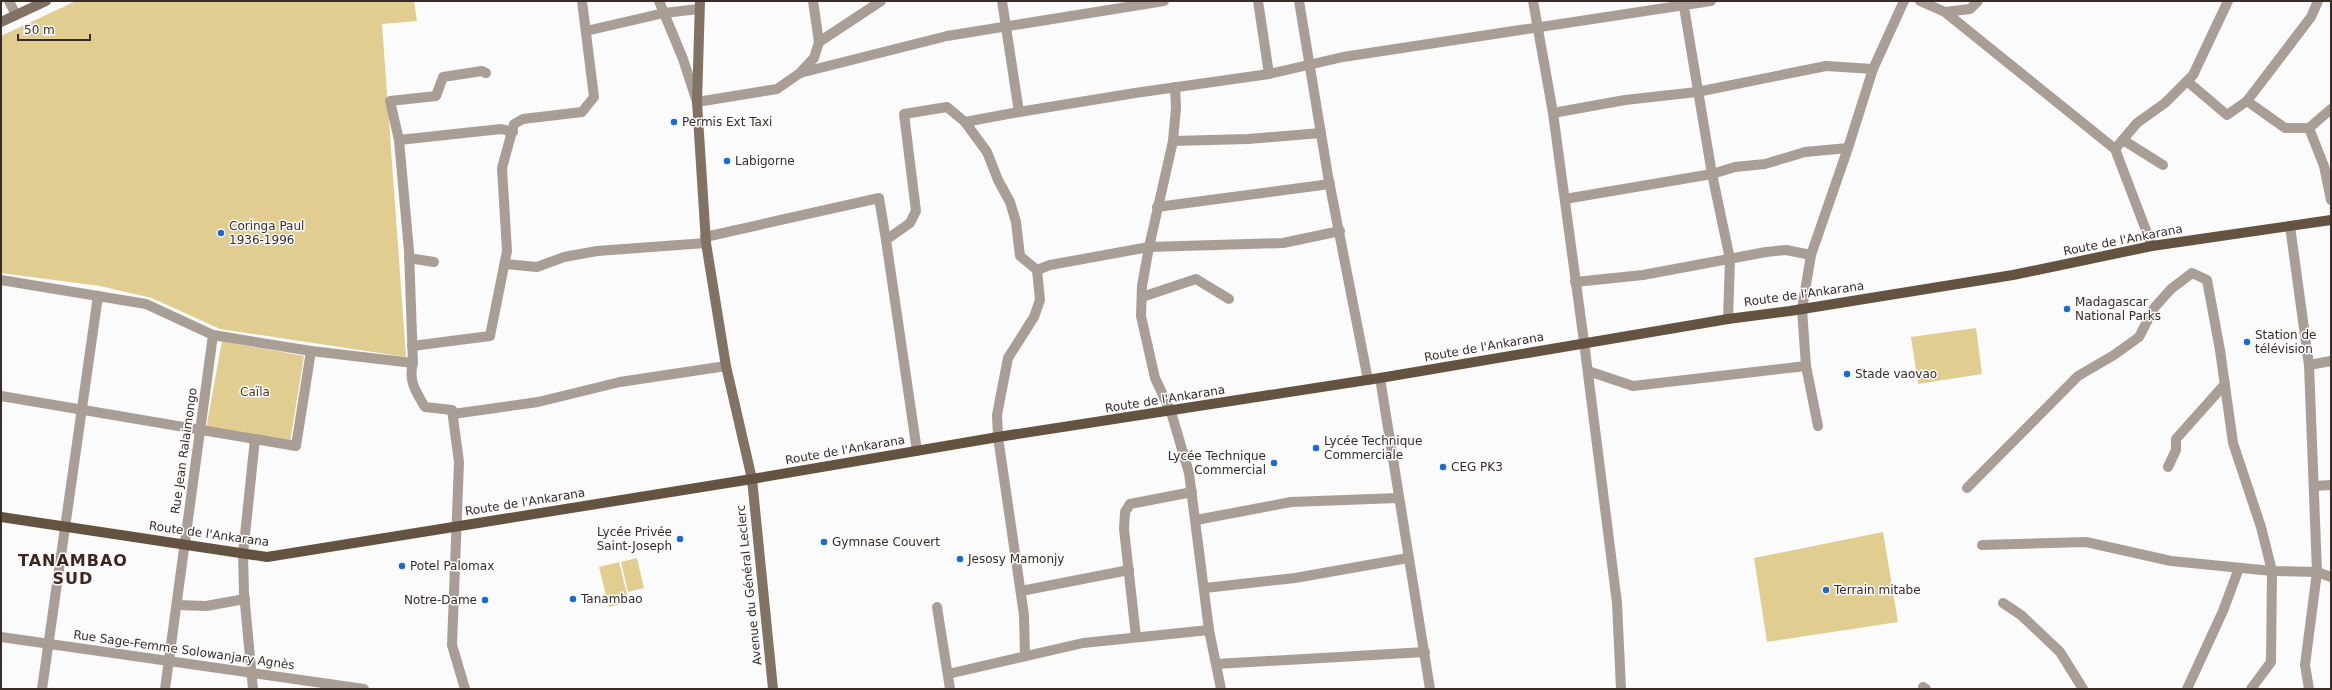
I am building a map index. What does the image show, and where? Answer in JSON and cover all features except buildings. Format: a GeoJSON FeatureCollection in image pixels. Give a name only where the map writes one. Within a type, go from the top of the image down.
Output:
{"type":"FeatureCollection","features":[{"type":"Feature","properties":{"kind":"main road"},"geometry":{"type":"LineString","coordinates":[[1,22],[46,1]]}},
{"type":"Feature","properties":{"kind":"main road","name":"Avenue du Général Leclerc"},"geometry":{"type":"LineString","coordinates":[[700,5],[697,102],[705,240],[726,366],[752,479],[772,689]]}},
{"type":"Feature","properties":{"kind":"main road","name":"Route de l'Ankarana"},"geometry":{"type":"LineString","coordinates":[[1,517],[267,557],[457,525],[752,479],[998,437],[1171,412],[1368,380],[1584,342],[2013,275],[2152,246],[2331,220]]}},
{"type":"Feature","properties":{"kind":"street"},"geometry":{"type":"LineString","coordinates":[[9,1],[16,15]]}},
{"type":"Feature","properties":{"kind":"street"},"geometry":{"type":"LineString","coordinates":[[412,346],[490,336],[508,246],[502,168],[514,124],[523,119],[582,112],[594,97],[582,1]]}},
{"type":"Feature","properties":{"kind":"street"},"geometry":{"type":"LineString","coordinates":[[659,1],[683,59],[697,102],[777,88],[800,73],[814,58],[819,42],[813,1]]}},
{"type":"Feature","properties":{"kind":"street"},"geometry":{"type":"LineString","coordinates":[[819,42],[880,1]]}},
{"type":"Feature","properties":{"kind":"street"},"geometry":{"type":"LineString","coordinates":[[1002,1],[1020,112]]}},
{"type":"Feature","properties":{"kind":"street"},"geometry":{"type":"LineString","coordinates":[[800,73],[947,36],[1164,1]]}},
{"type":"Feature","properties":{"kind":"street"},"geometry":{"type":"LineString","coordinates":[[1258,1],[1269,74]]}},
{"type":"Feature","properties":{"kind":"street"},"geometry":{"type":"LineString","coordinates":[[1299,1],[1330,184],[1368,380]]}},
{"type":"Feature","properties":{"kind":"street"},"geometry":{"type":"LineString","coordinates":[[1533,1],[1553,112],[1588,371],[1617,603],[1622,689]]}},
{"type":"Feature","properties":{"kind":"street"},"geometry":{"type":"LineString","coordinates":[[966,122],[1175,87],[1269,74],[1344,57],[1537,29],[1683,3],[1711,1]]}},
{"type":"Feature","properties":{"kind":"street"},"geometry":{"type":"LineString","coordinates":[[1818,426],[1806,366],[1802,309],[1811,255],[1848,148],[1873,68],[1904,1]]}},
{"type":"Feature","properties":{"kind":"street"},"geometry":{"type":"LineString","coordinates":[[1920,1],[1944,12],[2114,149],[2152,246]]}},
{"type":"Feature","properties":{"kind":"street"},"geometry":{"type":"LineString","coordinates":[[1944,12],[1970,9],[1978,1]]}},
{"type":"Feature","properties":{"kind":"street"},"geometry":{"type":"LineString","coordinates":[[2114,149],[2137,123],[2165,103],[2193,75],[2202,59],[2228,1]]}},
{"type":"Feature","properties":{"kind":"street"},"geometry":{"type":"LineString","coordinates":[[2187,81],[2227,115],[2247,100],[2312,17],[2318,1]]}},
{"type":"Feature","properties":{"kind":"street"},"geometry":{"type":"LineString","coordinates":[[1683,3],[1712,174],[1730,259],[1728,319]]}},
{"type":"Feature","properties":{"kind":"street"},"geometry":{"type":"LineString","coordinates":[[586,31],[700,5]]}},
{"type":"Feature","properties":{"kind":"street"},"geometry":{"type":"LineString","coordinates":[[1553,112],[1625,100],[1697,92],[1826,66],[1873,68]]}},
{"type":"Feature","properties":{"kind":"street"},"geometry":{"type":"LineString","coordinates":[[465,689],[452,645],[459,462],[453,414],[452,410],[425,407],[413,387],[410,373],[413,363],[409,258],[399,140],[390,102],[436,96],[443,77],[482,71],[486,73]]}},
{"type":"Feature","properties":{"kind":"street"},"geometry":{"type":"LineString","coordinates":[[1175,87],[1176,108],[1173,141],[1149,247],[1141,316],[1155,378],[1171,412],[1189,473],[1205,588],[1209,630],[1221,689]]}},
{"type":"Feature","properties":{"kind":"street"},"geometry":{"type":"LineString","coordinates":[[2247,100],[2285,128],[2309,128],[2331,109]]}},
{"type":"Feature","properties":{"kind":"street"},"geometry":{"type":"LineString","coordinates":[[886,240],[910,222],[916,211],[904,114],[947,107],[966,122],[987,152],[998,180],[1010,202],[1016,222],[1020,256],[1037,270],[1040,300],[1034,317],[1008,358],[997,415],[998,437],[1021,590],[1025,656]]}},
{"type":"Feature","properties":{"kind":"street"},"geometry":{"type":"LineString","coordinates":[[2309,128],[2324,166],[2331,200]]}},
{"type":"Feature","properties":{"kind":"street"},"geometry":{"type":"LineString","coordinates":[[399,140],[501,129],[513,132]]}},
{"type":"Feature","properties":{"kind":"street"},"geometry":{"type":"LineString","coordinates":[[1173,141],[1248,139],[1321,133]]}},
{"type":"Feature","properties":{"kind":"street"},"geometry":{"type":"LineString","coordinates":[[2123,140],[2163,165]]}},
{"type":"Feature","properties":{"kind":"street"},"geometry":{"type":"LineString","coordinates":[[1565,199],[1712,174],[1735,167],[1764,164],[1805,152],[1848,148]]}},
{"type":"Feature","properties":{"kind":"street"},"geometry":{"type":"LineString","coordinates":[[1157,207],[1330,184]]}},
{"type":"Feature","properties":{"kind":"street"},"geometry":{"type":"LineString","coordinates":[[505,264],[537,267],[564,257],[597,250],[705,240],[879,198],[917,451]]}},
{"type":"Feature","properties":{"kind":"street"},"geometry":{"type":"LineString","coordinates":[[2290,226],[2309,365],[2317,572],[2305,665],[2310,689]]}},
{"type":"Feature","properties":{"kind":"street"},"geometry":{"type":"LineString","coordinates":[[1037,270],[1050,265],[1149,247],[1283,243],[1340,231]]}},
{"type":"Feature","properties":{"kind":"street"},"geometry":{"type":"LineString","coordinates":[[1575,282],[1643,274],[1786,250],[1811,255]]}},
{"type":"Feature","properties":{"kind":"street"},"geometry":{"type":"LineString","coordinates":[[409,258],[434,262]]}},
{"type":"Feature","properties":{"kind":"street"},"geometry":{"type":"LineString","coordinates":[[1967,488],[2078,376],[2114,355],[2139,338],[2154,308],[2171,289],[2192,274],[2207,280],[2225,384],[2233,443],[2261,527],[2272,571],[2271,662],[2251,688]]}},
{"type":"Feature","properties":{"kind":"street"},"geometry":{"type":"LineString","coordinates":[[1142,297],[1196,279],[1228,299]]}},
{"type":"Feature","properties":{"kind":"street"},"geometry":{"type":"LineString","coordinates":[[1,280],[146,304],[213,335],[310,351],[413,363]]}},
{"type":"Feature","properties":{"kind":"street"},"geometry":{"type":"LineString","coordinates":[[42,689],[98,296]]}},
{"type":"Feature","properties":{"kind":"street","name":"Rue Jean Ralaimongo"},"geometry":{"type":"LineString","coordinates":[[165,689],[213,335]]}},
{"type":"Feature","properties":{"kind":"street"},"geometry":{"type":"LineString","coordinates":[[1,396],[82,408],[200,431],[296,446],[310,351]]}},
{"type":"Feature","properties":{"kind":"street"},"geometry":{"type":"LineString","coordinates":[[2309,365],[2331,361]]}},
{"type":"Feature","properties":{"kind":"street"},"geometry":{"type":"LineString","coordinates":[[453,414],[538,402],[620,382],[726,366]]}},
{"type":"Feature","properties":{"kind":"street"},"geometry":{"type":"LineString","coordinates":[[1588,371],[1633,386],[1806,366]]}},
{"type":"Feature","properties":{"kind":"street"},"geometry":{"type":"LineString","coordinates":[[1380,378],[1398,498],[1430,689]]}},
{"type":"Feature","properties":{"kind":"street"},"geometry":{"type":"LineString","coordinates":[[2168,467],[2176,450],[2176,439],[2225,384]]}},
{"type":"Feature","properties":{"kind":"street"},"geometry":{"type":"LineString","coordinates":[[253,689],[244,599],[243,554],[255,440]]}},
{"type":"Feature","properties":{"kind":"street"},"geometry":{"type":"LineString","coordinates":[[2314,486],[2331,484]]}},
{"type":"Feature","properties":{"kind":"street"},"geometry":{"type":"LineString","coordinates":[[1136,637],[1124,529],[1125,512],[1130,504],[1192,492]]}},
{"type":"Feature","properties":{"kind":"street"},"geometry":{"type":"LineString","coordinates":[[1196,520],[1291,502],[1398,498]]}},
{"type":"Feature","properties":{"kind":"street"},"geometry":{"type":"LineString","coordinates":[[1982,545],[2086,542],[2171,561],[2272,571],[2317,572],[2331,577]]}},
{"type":"Feature","properties":{"kind":"street"},"geometry":{"type":"LineString","coordinates":[[1205,588],[1295,578],[1408,558]]}},
{"type":"Feature","properties":{"kind":"street"},"geometry":{"type":"LineString","coordinates":[[2187,689],[2224,611],[2239,568]]}},
{"type":"Feature","properties":{"kind":"street"},"geometry":{"type":"LineString","coordinates":[[1021,590],[1129,570]]}},
{"type":"Feature","properties":{"kind":"street"},"geometry":{"type":"LineString","coordinates":[[177,605],[206,606],[244,599]]}},
{"type":"Feature","properties":{"kind":"street"},"geometry":{"type":"LineString","coordinates":[[2003,603],[2021,615],[2060,652],[2083,689]]}},
{"type":"Feature","properties":{"kind":"street"},"geometry":{"type":"LineString","coordinates":[[937,607],[950,689]]}},
{"type":"Feature","properties":{"kind":"street"},"geometry":{"type":"LineString","coordinates":[[948,674],[1083,643],[1209,630]]}},
{"type":"Feature","properties":{"kind":"street","name":"Rue Sage-Femme Solowanjary Agnès"},"geometry":{"type":"LineString","coordinates":[[1,637],[364,689]]}},
{"type":"Feature","properties":{"kind":"street"},"geometry":{"type":"LineString","coordinates":[[1216,664],[1425,652]]}},
{"type":"Feature","properties":{"kind":"green space"},"geometry":{"type":"Polygon","coordinates":[[[76,1],[414,1],[417,21],[382,24],[406,357],[220,329],[152,298],[100,286],[1,273],[1,36],[76,1]]]}},
{"type":"Feature","properties":{"kind":"green space"},"geometry":{"type":"Polygon","coordinates":[[[1976,328],[1982,374],[1918,384],[1911,337],[1976,328]]]}},
{"type":"Feature","properties":{"kind":"green space","name":"Caïla"},"geometry":{"type":"Polygon","coordinates":[[[222,341],[304,356],[290,442],[206,429],[222,341]]]}},
{"type":"Feature","properties":{"kind":"green space","name":"Terrain mitabe"},"geometry":{"type":"Polygon","coordinates":[[[1883,532],[1898,622],[1767,642],[1754,558],[1883,532]]]}},
{"type":"Feature","properties":{"kind":"green space"},"geometry":{"type":"Polygon","coordinates":[[[637,558],[644,588],[628,592],[621,562],[637,558]]]}},
{"type":"Feature","properties":{"kind":"green space"},"geometry":{"type":"Polygon","coordinates":[[[619,562],[629,602],[609,607],[599,567],[619,562]]]}},
{"type":"Feature","properties":{"kind":"place","name":"Permis Ext Taxi"},"geometry":{"type":"Point","coordinates":[674,122]}},
{"type":"Feature","properties":{"kind":"place","name":"Labigorne"},"geometry":{"type":"Point","coordinates":[727,161]}},
{"type":"Feature","properties":{"kind":"place","name":"Coringa Paul 1936-1996"},"geometry":{"type":"Point","coordinates":[221,233]}},
{"type":"Feature","properties":{"kind":"place","name":"Madagascar National Parks"},"geometry":{"type":"Point","coordinates":[2067,309]}},
{"type":"Feature","properties":{"kind":"place","name":"Station de télévision"},"geometry":{"type":"Point","coordinates":[2247,342]}},
{"type":"Feature","properties":{"kind":"place","name":"Stade vaovao"},"geometry":{"type":"Point","coordinates":[1847,374]}},
{"type":"Feature","properties":{"kind":"place","name":"Lycée Technique Commerciale"},"geometry":{"type":"Point","coordinates":[1316,448]}},
{"type":"Feature","properties":{"kind":"place","name":"Lycée Technique Commercial"},"geometry":{"type":"Point","coordinates":[1274,463]}},
{"type":"Feature","properties":{"kind":"place","name":"CEG PK3"},"geometry":{"type":"Point","coordinates":[1443,467]}},
{"type":"Feature","properties":{"kind":"place","name":"Lycée Privée Saint-Joseph"},"geometry":{"type":"Point","coordinates":[680,539]}},
{"type":"Feature","properties":{"kind":"place","name":"Gymnase Couvert"},"geometry":{"type":"Point","coordinates":[824,542]}},
{"type":"Feature","properties":{"kind":"place","name":"Jesosy Mamonjy"},"geometry":{"type":"Point","coordinates":[960,559]}},
{"type":"Feature","properties":{"kind":"place","name":"Potel Palomax"},"geometry":{"type":"Point","coordinates":[402,566]}},
{"type":"Feature","properties":{"kind":"place","name":"Terrain mitabe"},"geometry":{"type":"Point","coordinates":[1826,590]}},
{"type":"Feature","properties":{"kind":"place","name":"Tanambao"},"geometry":{"type":"Point","coordinates":[573,599]}},
{"type":"Feature","properties":{"kind":"place","name":"Notre-Dame"},"geometry":{"type":"Point","coordinates":[485,600]}},
{"type":"Feature","properties":{"kind":"district","name":"TANAMBAO SUD"},"geometry":{"type":"Point","coordinates":[73,569]}}]}
